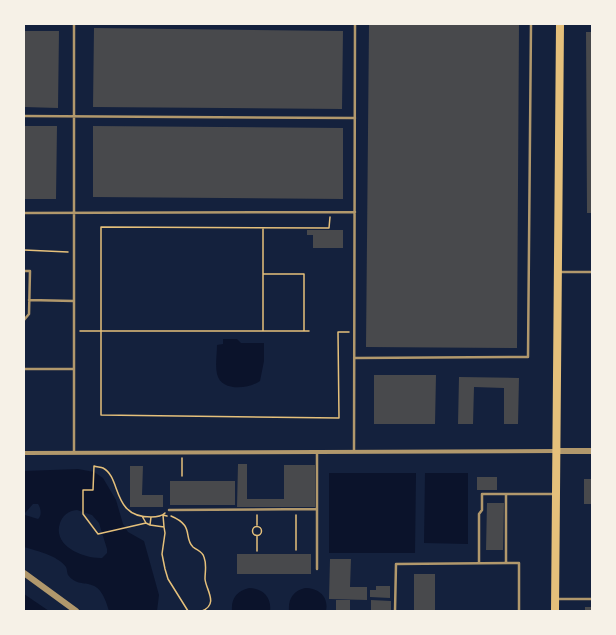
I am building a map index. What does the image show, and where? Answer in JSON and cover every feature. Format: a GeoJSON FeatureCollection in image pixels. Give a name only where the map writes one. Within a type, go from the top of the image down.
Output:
{"type":"FeatureCollection","features":[{"type":"Feature","properties":{"kind":"main road"},"geometry":{"type":"LineString","coordinates":[[555,611],[560,24]]}},
{"type":"Feature","properties":{"kind":"street"},"geometry":{"type":"LineString","coordinates":[[24,453],[592,451]]}},
{"type":"Feature","properties":{"kind":"street"},"geometry":{"type":"LineString","coordinates":[[24,573],[76,611]]}},
{"type":"Feature","properties":{"kind":"lane"},"geometry":{"type":"LineString","coordinates":[[74,24],[74,452]]}},
{"type":"Feature","properties":{"kind":"lane"},"geometry":{"type":"LineString","coordinates":[[354,451],[356,118],[355,24]]}},
{"type":"Feature","properties":{"kind":"lane"},"geometry":{"type":"LineString","coordinates":[[355,358],[528,357],[531,24]]}},
{"type":"Feature","properties":{"kind":"lane"},"geometry":{"type":"LineString","coordinates":[[24,116],[356,118]]}},
{"type":"Feature","properties":{"kind":"lane"},"geometry":{"type":"LineString","coordinates":[[24,213],[355,212]]}},
{"type":"Feature","properties":{"kind":"lane"},"geometry":{"type":"LineString","coordinates":[[24,271],[30,271],[29,314],[24,320]]}},
{"type":"Feature","properties":{"kind":"lane"},"geometry":{"type":"LineString","coordinates":[[558,272],[592,272]]}},
{"type":"Feature","properties":{"kind":"lane"},"geometry":{"type":"LineString","coordinates":[[29,300],[74,301]]}},
{"type":"Feature","properties":{"kind":"lane"},"geometry":{"type":"LineString","coordinates":[[24,369],[74,369]]}},
{"type":"Feature","properties":{"kind":"lane"},"geometry":{"type":"LineString","coordinates":[[317,451],[317,569]]}},
{"type":"Feature","properties":{"kind":"lane"},"geometry":{"type":"LineString","coordinates":[[478,563],[479,514],[482,510],[482,494],[556,494]]}},
{"type":"Feature","properties":{"kind":"lane"},"geometry":{"type":"LineString","coordinates":[[506,494],[506,563]]}},
{"type":"Feature","properties":{"kind":"lane"},"geometry":{"type":"LineString","coordinates":[[169,510],[317,509]]}},
{"type":"Feature","properties":{"kind":"lane"},"geometry":{"type":"LineString","coordinates":[[395,611],[396,564],[519,563],[519,611]]}},
{"type":"Feature","properties":{"kind":"lane"},"geometry":{"type":"LineString","coordinates":[[555,599],[592,600]]}},
{"type":"Feature","properties":{"kind":"path"},"geometry":{"type":"LineString","coordinates":[[330,212],[330,228],[101,228],[101,415],[339,418],[338,332],[355,332]]}},
{"type":"Feature","properties":{"kind":"path"},"geometry":{"type":"LineString","coordinates":[[262,331],[263,228]]}},
{"type":"Feature","properties":{"kind":"path"},"geometry":{"type":"LineString","coordinates":[[24,250],[74,252]]}},
{"type":"Feature","properties":{"kind":"path"},"geometry":{"type":"LineString","coordinates":[[263,274],[304,274],[304,331]]}},
{"type":"Feature","properties":{"kind":"path"},"geometry":{"type":"LineString","coordinates":[[74,331],[309,331]]}},
{"type":"Feature","properties":{"kind":"path"},"geometry":{"type":"LineString","coordinates":[[182,452],[182,476]]}},
{"type":"Feature","properties":{"kind":"path"},"geometry":{"type":"LineString","coordinates":[[146,523],[98,534],[83,514],[83,490],[93,490],[94,466],[103,468],[108,473],[123,504],[142,516],[146,523],[164,527]]}},
{"type":"Feature","properties":{"kind":"path"},"geometry":{"type":"LineString","coordinates":[[257,509],[257,526],[253,528],[253,532],[257,536],[257,551]]}},
{"type":"Feature","properties":{"kind":"path"},"geometry":{"type":"LineString","coordinates":[[296,509],[296,550]]}},
{"type":"Feature","properties":{"kind":"path"},"geometry":{"type":"LineString","coordinates":[[163,515],[169,510]]}},
{"type":"Feature","properties":{"kind":"path"},"geometry":{"type":"LineString","coordinates":[[163,515],[165,533],[162,554],[165,569],[168,579],[188,611]]}},
{"type":"Feature","properties":{"kind":"path"},"geometry":{"type":"LineString","coordinates":[[142,516],[172,516],[184,524],[193,546],[201,551],[204,557],[206,567],[205,578],[210,592],[210,605],[208,609],[202,611]]}},
{"type":"Feature","properties":{"kind":"path"},"geometry":{"type":"LineString","coordinates":[[150,525],[151,516]]}},
{"type":"Feature","properties":{"kind":"path"},"geometry":{"type":"LineString","coordinates":[[257,526],[261,528],[262,531],[260,535],[257,536]]}},
{"type":"Feature","properties":{"kind":"water"},"geometry":{"type":"Polygon","coordinates":[[[223,339],[237,339],[241,343],[264,343],[264,361],[260,381],[249,386],[236,387],[224,384],[220,380],[216,367],[217,345],[223,344],[223,339]]]}},
{"type":"Feature","properties":{"kind":"water"},"geometry":{"type":"Polygon","coordinates":[[[78,469],[94,472],[103,478],[116,500],[123,524],[128,532],[144,541],[159,595],[157,611],[109,611],[105,598],[95,586],[73,580],[68,575],[66,567],[57,559],[24,547],[24,471],[78,469]],[[33,504],[25,515],[38,519],[41,514],[40,508],[38,504],[33,504]],[[77,510],[68,512],[61,520],[59,531],[61,538],[71,550],[87,556],[102,558],[107,553],[107,549],[99,523],[92,515],[77,510]]]}},
{"type":"Feature","properties":{"kind":"water"},"geometry":{"type":"Polygon","coordinates":[[[329,473],[416,473],[415,553],[329,553],[329,473]]]}},
{"type":"Feature","properties":{"kind":"water"},"geometry":{"type":"Polygon","coordinates":[[[425,473],[468,473],[468,544],[424,543],[425,473]]]}},
{"type":"Feature","properties":{"kind":"water"},"geometry":{"type":"Polygon","coordinates":[[[249,588],[254,588],[265,594],[268,598],[270,611],[232,611],[234,599],[238,593],[249,588]]]}},
{"type":"Feature","properties":{"kind":"water"},"geometry":{"type":"Polygon","coordinates":[[[305,588],[310,588],[322,594],[327,606],[326,611],[289,611],[290,599],[294,593],[305,588]]]}},
{"type":"Feature","properties":{"kind":"water"},"geometry":{"type":"Polygon","coordinates":[[[24,594],[49,611],[24,611],[24,594]]]}},
{"type":"Feature","properties":{"kind":"building"},"geometry":{"type":"Polygon","coordinates":[[[369,24],[519,24],[517,348],[366,347],[369,24]]]}},
{"type":"Feature","properties":{"kind":"building"},"geometry":{"type":"Polygon","coordinates":[[[94,28],[343,31],[342,109],[93,107],[94,28]]]}},
{"type":"Feature","properties":{"kind":"building"},"geometry":{"type":"Polygon","coordinates":[[[24,31],[59,31],[58,108],[24,107],[24,31]]]}},
{"type":"Feature","properties":{"kind":"building"},"geometry":{"type":"Polygon","coordinates":[[[586,32],[592,32],[592,213],[587,213],[586,32]]]}},
{"type":"Feature","properties":{"kind":"building"},"geometry":{"type":"Polygon","coordinates":[[[24,126],[57,126],[56,199],[24,199],[24,126]]]}},
{"type":"Feature","properties":{"kind":"building"},"geometry":{"type":"Polygon","coordinates":[[[93,126],[343,128],[343,199],[93,197],[93,126]]]}},
{"type":"Feature","properties":{"kind":"building"},"geometry":{"type":"Polygon","coordinates":[[[307,230],[343,230],[343,248],[313,248],[313,235],[307,235],[307,230]]]}},
{"type":"Feature","properties":{"kind":"building"},"geometry":{"type":"Polygon","coordinates":[[[374,375],[436,375],[435,424],[374,424],[374,375]]]}},
{"type":"Feature","properties":{"kind":"building"},"geometry":{"type":"Polygon","coordinates":[[[459,377],[519,378],[518,424],[504,424],[504,388],[474,387],[473,424],[458,424],[459,377]]]}},
{"type":"Feature","properties":{"kind":"building"},"geometry":{"type":"Polygon","coordinates":[[[238,464],[247,464],[247,499],[284,499],[284,465],[315,465],[315,507],[237,507],[238,464]]]}},
{"type":"Feature","properties":{"kind":"building"},"geometry":{"type":"Polygon","coordinates":[[[130,466],[143,466],[142,495],[163,495],[163,507],[130,507],[130,466]]]}},
{"type":"Feature","properties":{"kind":"building"},"geometry":{"type":"Polygon","coordinates":[[[477,477],[497,477],[497,490],[477,490],[477,477]]]}},
{"type":"Feature","properties":{"kind":"building"},"geometry":{"type":"Polygon","coordinates":[[[584,479],[592,479],[592,504],[584,504],[584,479]]]}},
{"type":"Feature","properties":{"kind":"building"},"geometry":{"type":"Polygon","coordinates":[[[170,481],[235,481],[235,505],[170,505],[170,481]]]}},
{"type":"Feature","properties":{"kind":"building"},"geometry":{"type":"Polygon","coordinates":[[[487,503],[504,503],[503,550],[486,550],[487,503]]]}},
{"type":"Feature","properties":{"kind":"building"},"geometry":{"type":"Polygon","coordinates":[[[237,554],[311,554],[311,574],[237,574],[237,554]]]}},
{"type":"Feature","properties":{"kind":"building"},"geometry":{"type":"Polygon","coordinates":[[[330,559],[351,559],[350,587],[367,587],[367,600],[329,599],[330,559]]]}},
{"type":"Feature","properties":{"kind":"building"},"geometry":{"type":"Polygon","coordinates":[[[414,574],[435,574],[435,611],[414,611],[414,574]]]}},
{"type":"Feature","properties":{"kind":"building"},"geometry":{"type":"Polygon","coordinates":[[[376,586],[390,586],[390,598],[370,597],[370,590],[376,590],[376,586]]]}},
{"type":"Feature","properties":{"kind":"building"},"geometry":{"type":"Polygon","coordinates":[[[336,600],[350,600],[350,611],[336,611],[336,600]]]}},
{"type":"Feature","properties":{"kind":"building"},"geometry":{"type":"Polygon","coordinates":[[[371,600],[391,601],[391,611],[371,611],[371,600]]]}},
{"type":"Feature","properties":{"kind":"building"},"geometry":{"type":"Polygon","coordinates":[[[585,607],[592,607],[592,611],[585,611],[585,607]]]}}]}
